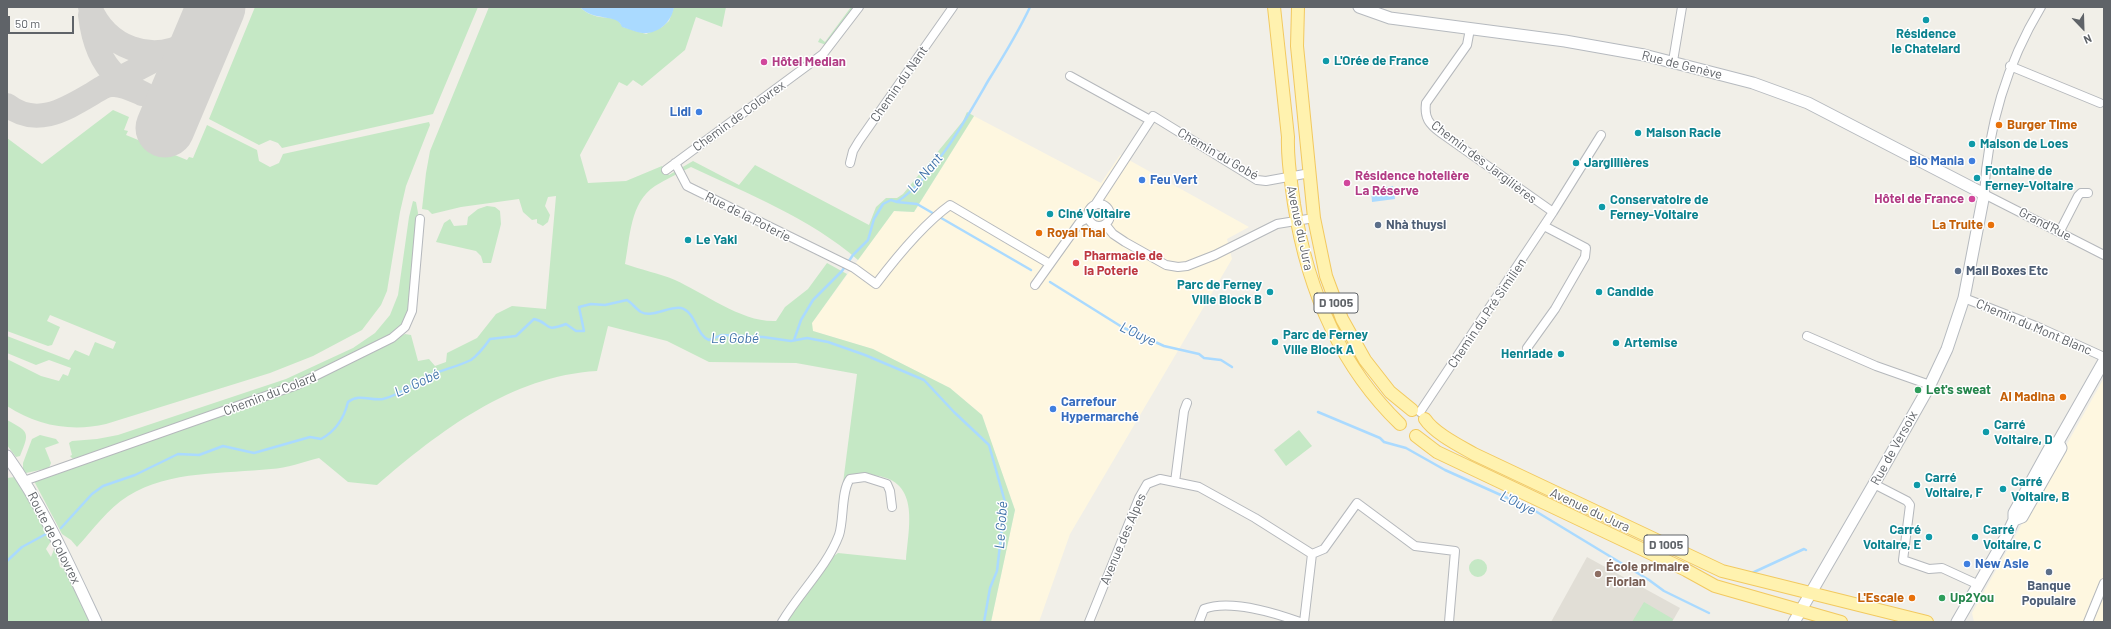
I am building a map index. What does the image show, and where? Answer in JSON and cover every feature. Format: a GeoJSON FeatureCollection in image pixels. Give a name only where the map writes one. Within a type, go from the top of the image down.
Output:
{"type":"FeatureCollection","features":[{"type":"Feature","properties":{"kind":"main road","name":"Avenue du Jura"},"geometry":{"type":"LineString","coordinates":[[1274,7],[1288,137],[1290,176],[1297,220],[1310,276],[1337,342],[1362,380],[1400,424]]}},
{"type":"Feature","properties":{"kind":"main road","name":"Avenue du Jura"},"geometry":{"type":"LineString","coordinates":[[1298,7],[1297,46],[1314,218],[1326,276],[1342,319],[1365,360],[1380,381],[1395,397],[1419,414],[1431,426],[1450,440],[1474,454],[1708,566],[1811,594],[1927,622]]}},
{"type":"Feature","properties":{"kind":"main road"},"geometry":{"type":"LineString","coordinates":[[1400,424],[1403,414],[1419,414],[1425,428],[1416,436]]}},
{"type":"Feature","properties":{"kind":"main road","name":"D 1005"},"geometry":{"type":"LineString","coordinates":[[1400,424],[1404,433],[1416,436]]}},
{"type":"Feature","properties":{"kind":"main road","name":"Avenue du Jura"},"geometry":{"type":"LineString","coordinates":[[1416,436],[1437,452],[1686,570],[1716,586],[1842,622]]}},
{"type":"Feature","properties":{"kind":"street","name":"Chemin de Colovrex"},"geometry":{"type":"LineString","coordinates":[[666,170],[823,54],[860,7]]}},
{"type":"Feature","properties":{"kind":"street","name":"Chemin du Nant"},"geometry":{"type":"LineString","coordinates":[[850,163],[853,151],[859,141],[953,7]]}},
{"type":"Feature","properties":{"kind":"street","name":"Rue de Genève"},"geometry":{"type":"LineString","coordinates":[[1359,7],[1390,18],[1577,42],[1673,61],[1753,83],[1808,102],[1984,194]]}},
{"type":"Feature","properties":{"kind":"street"},"geometry":{"type":"LineString","coordinates":[[1673,61],[1682,7]]}},
{"type":"Feature","properties":{"kind":"street"},"geometry":{"type":"LineString","coordinates":[[1984,194],[1993,120],[2010,66],[2029,26],[2042,7]]}},
{"type":"Feature","properties":{"kind":"street","name":"Chemin des Jargilières"},"geometry":{"type":"LineString","coordinates":[[1470,29],[1467,45],[1426,103],[1424,113],[1427,119],[1440,133],[1553,212]]}},
{"type":"Feature","properties":{"kind":"street"},"geometry":{"type":"LineString","coordinates":[[2010,66],[2100,104]]}},
{"type":"Feature","properties":{"kind":"street","name":"Chemin du Gobé"},"geometry":{"type":"LineString","coordinates":[[1070,76],[1152,118],[1257,180],[1266,181],[1310,173]]}},
{"type":"Feature","properties":{"kind":"street"},"geometry":{"type":"LineString","coordinates":[[1088,218],[1089,209],[1095,205],[1152,118]]}},
{"type":"Feature","properties":{"kind":"street"},"geometry":{"type":"LineString","coordinates":[[1553,212],[1601,135]]}},
{"type":"Feature","properties":{"kind":"street","name":"Rue de la Poterie"},"geometry":{"type":"LineString","coordinates":[[676,163],[687,186],[837,262],[854,268],[876,284],[934,219],[950,205],[1050,264]]}},
{"type":"Feature","properties":{"kind":"street"},"geometry":{"type":"LineString","coordinates":[[2060,231],[2078,196],[2081,193],[2088,193]]}},
{"type":"Feature","properties":{"kind":"street","name":"Grand'Rue"},"geometry":{"type":"LineString","coordinates":[[1984,194],[2060,231],[2104,255]]}},
{"type":"Feature","properties":{"kind":"street","name":"Rue de Versoix"},"geometry":{"type":"LineString","coordinates":[[1794,622],[1930,385],[1947,349],[1964,298],[1984,194]]}},
{"type":"Feature","properties":{"kind":"street"},"geometry":{"type":"LineString","coordinates":[[1088,218],[1096,226],[1105,224],[1110,217],[1110,211],[1102,204],[1095,205]]}},
{"type":"Feature","properties":{"kind":"street","name":"Chemin du Pré Similien"},"geometry":{"type":"LineString","coordinates":[[1419,414],[1553,212]]}},
{"type":"Feature","properties":{"kind":"street"},"geometry":{"type":"LineString","coordinates":[[1035,285],[1080,222],[1088,218]]}},
{"type":"Feature","properties":{"kind":"street"},"geometry":{"type":"LineString","coordinates":[[1105,224],[1113,234],[1125,242],[1166,265],[1178,267],[1199,262],[1272,227],[1297,220],[1314,218]]}},
{"type":"Feature","properties":{"kind":"street","name":"Chemin du Colard"},"geometry":{"type":"LineString","coordinates":[[24,481],[297,385],[392,338],[405,327],[412,311],[420,219]]}},
{"type":"Feature","properties":{"kind":"street"},"geometry":{"type":"LineString","coordinates":[[1527,348],[1555,309],[1585,257],[1586,248],[1544,226]]}},
{"type":"Feature","properties":{"kind":"street","name":"Chemin du Mont Blanc"},"geometry":{"type":"LineString","coordinates":[[1964,298],[2038,327],[2104,357]]}},
{"type":"Feature","properties":{"kind":"street"},"geometry":{"type":"LineString","coordinates":[[1807,336],[1876,366],[1930,385]]}},
{"type":"Feature","properties":{"kind":"street"},"geometry":{"type":"LineString","coordinates":[[1957,622],[1980,585],[2014,520],[2014,513],[2052,444],[2058,442],[2104,361]]}},
{"type":"Feature","properties":{"kind":"street"},"geometry":{"type":"LineString","coordinates":[[1175,482],[1184,411],[1187,403]]}},
{"type":"Feature","properties":{"kind":"street","name":"Route de Colovrex"},"geometry":{"type":"LineString","coordinates":[[7,456],[24,481],[56,538],[96,622]]}},
{"type":"Feature","properties":{"kind":"street"},"geometry":{"type":"LineString","coordinates":[[782,622],[810,580],[832,552],[840,533],[846,488],[850,479],[865,477],[887,484],[890,491],[892,507]]}},
{"type":"Feature","properties":{"kind":"street","name":"Avenue des Alpes"},"geometry":{"type":"LineString","coordinates":[[1089,622],[1139,498],[1147,484],[1160,479],[1199,487],[1212,493],[1312,554]]}},
{"type":"Feature","properties":{"kind":"street"},"geometry":{"type":"LineString","coordinates":[[1874,484],[1907,501],[1910,506],[1903,560],[1929,569],[1942,568],[1980,585]]}},
{"type":"Feature","properties":{"kind":"street"},"geometry":{"type":"LineString","coordinates":[[1304,622],[1312,554],[1324,549],[1357,503],[1415,546],[1455,551],[1449,622]]}},
{"type":"Feature","properties":{"kind":"street"},"geometry":{"type":"LineString","coordinates":[[2088,622],[2104,583]]}},
{"type":"Feature","properties":{"kind":"street"},"geometry":{"type":"LineString","coordinates":[[1199,622],[1204,609],[1212,606],[1223,605],[1272,612],[1300,622]]}},
{"type":"Feature","properties":{"kind":"shaded area"},"geometry":{"type":"Polygon","coordinates":[[[974,116],[1101,183],[1120,155],[1249,227],[1227,239],[1232,259],[1070,534],[1039,622],[991,622],[1015,510],[982,415],[950,388],[873,349],[813,331],[811,324],[894,211],[914,212],[974,116]]]}},
{"type":"Feature","properties":{"kind":"shaded area"},"geometry":{"type":"Polygon","coordinates":[[[2104,378],[2104,622],[1974,622],[1972,613],[2104,378]]]}},
{"type":"Feature","properties":{"kind":"shaded area","name":"École primaire Florian"},"geometry":{"type":"Polygon","coordinates":[[[1587,557],[1680,608],[1672,622],[1551,622],[1587,557]]]}},
{"type":"Feature","properties":{"kind":"green space"},"geometry":{"type":"Polygon","coordinates":[[[255,7],[478,7],[433,114],[282,148],[278,143],[270,140],[259,145],[209,119],[255,7]]]}},
{"type":"Feature","properties":{"kind":"green space"},"geometry":{"type":"Polygon","coordinates":[[[489,7],[580,7],[592,15],[617,19],[623,27],[646,34],[662,27],[669,21],[674,7],[726,7],[722,27],[696,17],[685,50],[642,86],[633,80],[627,86],[619,82],[580,155],[588,183],[626,181],[662,166],[669,175],[693,161],[739,185],[755,165],[869,225],[876,207],[886,198],[897,198],[903,194],[963,121],[967,112],[974,116],[914,212],[894,211],[858,260],[839,245],[799,219],[691,167],[655,186],[640,201],[632,221],[625,264],[675,280],[724,306],[750,317],[776,321],[785,307],[808,289],[827,263],[847,274],[812,323],[813,331],[873,349],[950,388],[982,415],[1015,510],[991,622],[788,622],[787,620],[831,558],[838,553],[906,560],[909,532],[908,505],[905,494],[898,484],[886,478],[870,475],[843,483],[857,374],[796,363],[709,362],[667,341],[608,326],[597,371],[565,375],[535,383],[506,395],[478,410],[426,445],[377,485],[348,482],[319,458],[277,468],[180,477],[144,488],[128,496],[107,513],[77,547],[71,540],[62,534],[34,481],[308,384],[405,334],[411,335],[418,361],[429,359],[435,366],[446,362],[447,353],[477,338],[496,314],[512,306],[546,309],[556,196],[548,197],[545,206],[550,215],[548,222],[543,226],[537,223],[537,219],[532,220],[523,212],[519,199],[461,207],[432,214],[428,210],[422,209],[430,151],[489,7]]]}},
{"type":"Feature","properties":{"kind":"green space"},"geometry":{"type":"Polygon","coordinates":[[[851,7],[854,7],[826,45],[818,42],[820,38],[825,42],[851,7]]]}},
{"type":"Feature","properties":{"kind":"green space"},"geometry":{"type":"Polygon","coordinates":[[[113,110],[129,117],[124,130],[128,131],[126,135],[187,160],[189,157],[193,158],[207,125],[257,150],[259,161],[270,167],[279,163],[283,154],[429,122],[430,125],[406,186],[400,212],[387,291],[381,305],[362,330],[313,356],[270,373],[106,424],[80,427],[55,426],[18,413],[7,406],[7,359],[41,376],[59,381],[63,374],[68,376],[71,368],[49,360],[36,365],[7,353],[7,336],[69,360],[75,350],[89,356],[95,342],[113,349],[116,342],[50,315],[47,321],[60,327],[52,345],[48,346],[7,331],[7,138],[42,164],[113,110]]]}},
{"type":"Feature","properties":{"kind":"green space"},"geometry":{"type":"Polygon","coordinates":[[[413,201],[416,202],[418,213],[408,314],[398,331],[296,384],[73,459],[70,456],[72,455],[69,443],[72,441],[97,439],[118,435],[286,379],[353,348],[375,333],[390,315],[398,295],[409,217],[413,201]]]}},
{"type":"Feature","properties":{"kind":"green space"},"geometry":{"type":"Polygon","coordinates":[[[487,206],[495,207],[500,211],[501,224],[491,263],[483,263],[481,256],[476,251],[436,242],[444,223],[450,219],[454,226],[467,225],[468,217],[478,209],[487,206]]]}},
{"type":"Feature","properties":{"kind":"green space"},"geometry":{"type":"Polygon","coordinates":[[[7,420],[20,427],[26,434],[20,456],[16,457],[7,445],[7,420]]]}},
{"type":"Feature","properties":{"kind":"green space"},"geometry":{"type":"Polygon","coordinates":[[[1299,430],[1312,446],[1286,466],[1274,450],[1299,430]]]}},
{"type":"Feature","properties":{"kind":"green space"},"geometry":{"type":"Polygon","coordinates":[[[40,435],[56,439],[59,443],[45,448],[51,463],[49,468],[26,473],[23,469],[23,463],[32,439],[40,435]]]}},
{"type":"Feature","properties":{"kind":"green space"},"geometry":{"type":"Polygon","coordinates":[[[15,477],[43,522],[51,541],[46,549],[51,557],[55,547],[60,567],[67,571],[90,622],[7,622],[7,478],[15,477]]]}},
{"type":"Feature","properties":{"kind":"green space"},"geometry":{"type":"Polygon","coordinates":[[[1478,559],[1484,562],[1487,568],[1484,574],[1478,577],[1472,574],[1469,568],[1472,562],[1478,559]]]}},
{"type":"Feature","properties":{"kind":"green space"},"geometry":{"type":"Polygon","coordinates":[[[1644,602],[1673,619],[1672,622],[1632,622],[1644,602]]]}},
{"type":"Feature","properties":{"kind":"water"},"geometry":{"type":"Polygon","coordinates":[[[580,7],[674,7],[668,21],[661,28],[652,32],[644,33],[622,27],[616,20],[585,12],[580,7]]]}},
{"type":"Feature","properties":{"kind":"water"},"geometry":{"type":"Polygon","coordinates":[[[1393,186],[1395,199],[1372,202],[1371,190],[1393,186]]]}},
{"type":"Feature","properties":{"kind":"waterway","name":"Le Nant"},"geometry":{"type":"LineString","coordinates":[[794,340],[801,320],[813,300],[842,271],[853,255],[868,240],[874,219],[883,204],[891,200],[897,202],[911,191],[936,163],[970,112],[1010,45],[1030,7]]}},
{"type":"Feature","properties":{"kind":"waterway","name":"L'Ouye"},"geometry":{"type":"LineString","coordinates":[[897,202],[917,204],[1031,270]]}},
{"type":"Feature","properties":{"kind":"waterway","name":"L'Ouye"},"geometry":{"type":"LineString","coordinates":[[1050,282],[1122,327],[1164,346],[1199,354],[1204,358],[1221,360],[1232,367]]}},
{"type":"Feature","properties":{"kind":"waterway","name":"Le Gobé"},"geometry":{"type":"LineString","coordinates":[[61,528],[92,494],[103,486],[135,475],[178,454],[199,455],[223,446],[254,453],[310,437],[321,439],[339,424],[348,402],[352,399],[383,399],[390,397],[433,374],[471,360],[479,353],[490,339],[516,336],[534,319],[553,328],[566,324],[576,331],[584,331],[579,307],[591,304],[605,305],[627,300],[639,311],[650,314],[676,308],[686,310],[701,333],[709,340],[722,335],[763,337],[791,341],[807,338],[828,342],[865,355],[924,380],[954,412],[989,445],[1005,502],[997,571],[990,588],[984,622]]}},
{"type":"Feature","properties":{"kind":"waterway","name":"L'Ouye"},"geometry":{"type":"LineString","coordinates":[[1318,412],[1380,438],[1384,442],[1406,448],[1445,470],[1532,509],[1649,580],[1664,591],[1709,613]]}},
{"type":"Feature","properties":{"kind":"waterway","name":"Le Gobé"},"geometry":{"type":"LineString","coordinates":[[7,561],[22,547],[46,534]]}},
{"type":"Feature","properties":{"kind":"waterway","name":"L'Ouye"},"geometry":{"type":"LineString","coordinates":[[1752,573],[1804,549],[1806,550]]}},
{"type":"Feature","properties":{"kind":"taxiway"},"geometry":{"type":"LineString","coordinates":[[90,7],[97,21],[107,33],[118,42],[145,52],[160,52],[175,49],[189,42],[199,33],[213,15]]}},
{"type":"Feature","properties":{"kind":"taxiway"},"geometry":{"type":"LineString","coordinates":[[90,15],[99,52],[106,65],[116,76],[141,92],[174,107]]}},
{"type":"Feature","properties":{"kind":"taxiway"},"geometry":{"type":"LineString","coordinates":[[105,86],[168,53]]}},
{"type":"Feature","properties":{"kind":"taxiway"},"geometry":{"type":"LineString","coordinates":[[7,105],[17,112],[38,116],[59,111],[109,85],[124,86],[142,94]]}},
{"type":"Feature","properties":{"kind":"runway"},"geometry":{"type":"LineString","coordinates":[[165,128],[216,7]]}},
{"type":"Feature","properties":{"kind":"place","name":"Résidence le Chatelard"},"geometry":{"type":"Point","coordinates":[1926,20]}},
{"type":"Feature","properties":{"kind":"place","name":"L'Orée de France"},"geometry":{"type":"Point","coordinates":[1326,61]}},
{"type":"Feature","properties":{"kind":"place","name":"Hôtel Median"},"geometry":{"type":"Point","coordinates":[764,62]}},
{"type":"Feature","properties":{"kind":"place","name":"Lidl"},"geometry":{"type":"Point","coordinates":[699,112]}},
{"type":"Feature","properties":{"kind":"place","name":"Burger Time"},"geometry":{"type":"Point","coordinates":[1999,125]}},
{"type":"Feature","properties":{"kind":"place","name":"Maison Racle"},"geometry":{"type":"Point","coordinates":[1638,133]}},
{"type":"Feature","properties":{"kind":"place","name":"Maison de Loes"},"geometry":{"type":"Point","coordinates":[1972,144]}},
{"type":"Feature","properties":{"kind":"place","name":"Bio Mania"},"geometry":{"type":"Point","coordinates":[1972,161]}},
{"type":"Feature","properties":{"kind":"place","name":"Jargillières"},"geometry":{"type":"Point","coordinates":[1576,163]}},
{"type":"Feature","properties":{"kind":"place","name":"Fontaine de Ferney-Voltaire"},"geometry":{"type":"Point","coordinates":[1977,178]}},
{"type":"Feature","properties":{"kind":"place","name":"Feu Vert"},"geometry":{"type":"Point","coordinates":[1142,180]}},
{"type":"Feature","properties":{"kind":"place","name":"Résidence hotelière La Réserve"},"geometry":{"type":"Point","coordinates":[1347,183]}},
{"type":"Feature","properties":{"kind":"place","name":"Hôtel de France"},"geometry":{"type":"Point","coordinates":[1972,199]}},
{"type":"Feature","properties":{"kind":"place","name":"Conservatoire de Ferney-Voltaire"},"geometry":{"type":"Point","coordinates":[1602,207]}},
{"type":"Feature","properties":{"kind":"place","name":"Ciné Voltaire"},"geometry":{"type":"Point","coordinates":[1050,214]}},
{"type":"Feature","properties":{"kind":"place","name":"Nhà thuysi"},"geometry":{"type":"Point","coordinates":[1378,225]}},
{"type":"Feature","properties":{"kind":"place","name":"La Truite"},"geometry":{"type":"Point","coordinates":[1991,225]}},
{"type":"Feature","properties":{"kind":"place","name":"Royal Thai"},"geometry":{"type":"Point","coordinates":[1039,233]}},
{"type":"Feature","properties":{"kind":"place","name":"Le Yaki"},"geometry":{"type":"Point","coordinates":[688,240]}},
{"type":"Feature","properties":{"kind":"place","name":"Pharmacie de la Poterie"},"geometry":{"type":"Point","coordinates":[1076,263]}},
{"type":"Feature","properties":{"kind":"place","name":"Mail Boxes Etc"},"geometry":{"type":"Point","coordinates":[1958,271]}},
{"type":"Feature","properties":{"kind":"place","name":"Parc de Ferney Ville Block B"},"geometry":{"type":"Point","coordinates":[1270,292]}},
{"type":"Feature","properties":{"kind":"place","name":"Candide"},"geometry":{"type":"Point","coordinates":[1599,292]}},
{"type":"Feature","properties":{"kind":"place","name":"Parc de Ferney Ville Block A"},"geometry":{"type":"Point","coordinates":[1275,342]}},
{"type":"Feature","properties":{"kind":"place","name":"Artemise"},"geometry":{"type":"Point","coordinates":[1616,343]}},
{"type":"Feature","properties":{"kind":"place","name":"Henriade"},"geometry":{"type":"Point","coordinates":[1561,354]}},
{"type":"Feature","properties":{"kind":"place","name":"Let's sweat"},"geometry":{"type":"Point","coordinates":[1918,390]}},
{"type":"Feature","properties":{"kind":"place","name":"Al Madina"},"geometry":{"type":"Point","coordinates":[2063,397]}},
{"type":"Feature","properties":{"kind":"place","name":"Carrefour Hypermarché"},"geometry":{"type":"Point","coordinates":[1053,409]}},
{"type":"Feature","properties":{"kind":"place","name":"Carré Voltaire, D"},"geometry":{"type":"Point","coordinates":[1986,432]}},
{"type":"Feature","properties":{"kind":"place","name":"Carré Voltaire, F"},"geometry":{"type":"Point","coordinates":[1917,485]}},
{"type":"Feature","properties":{"kind":"place","name":"Carré Voltaire, B"},"geometry":{"type":"Point","coordinates":[2003,489]}},
{"type":"Feature","properties":{"kind":"place","name":"Carré Voltaire, E"},"geometry":{"type":"Point","coordinates":[1929,537]}},
{"type":"Feature","properties":{"kind":"place","name":"Carré Voltaire, C"},"geometry":{"type":"Point","coordinates":[1975,537]}},
{"type":"Feature","properties":{"kind":"place","name":"New Asie"},"geometry":{"type":"Point","coordinates":[1967,564]}},
{"type":"Feature","properties":{"kind":"place","name":"Banque Populaire"},"geometry":{"type":"Point","coordinates":[2049,572]}},
{"type":"Feature","properties":{"kind":"place","name":"École primaire Florian"},"geometry":{"type":"Point","coordinates":[1598,574]}},
{"type":"Feature","properties":{"kind":"place","name":"L'Escale"},"geometry":{"type":"Point","coordinates":[1912,598]}},
{"type":"Feature","properties":{"kind":"place","name":"Up2You"},"geometry":{"type":"Point","coordinates":[1942,598]}}]}
